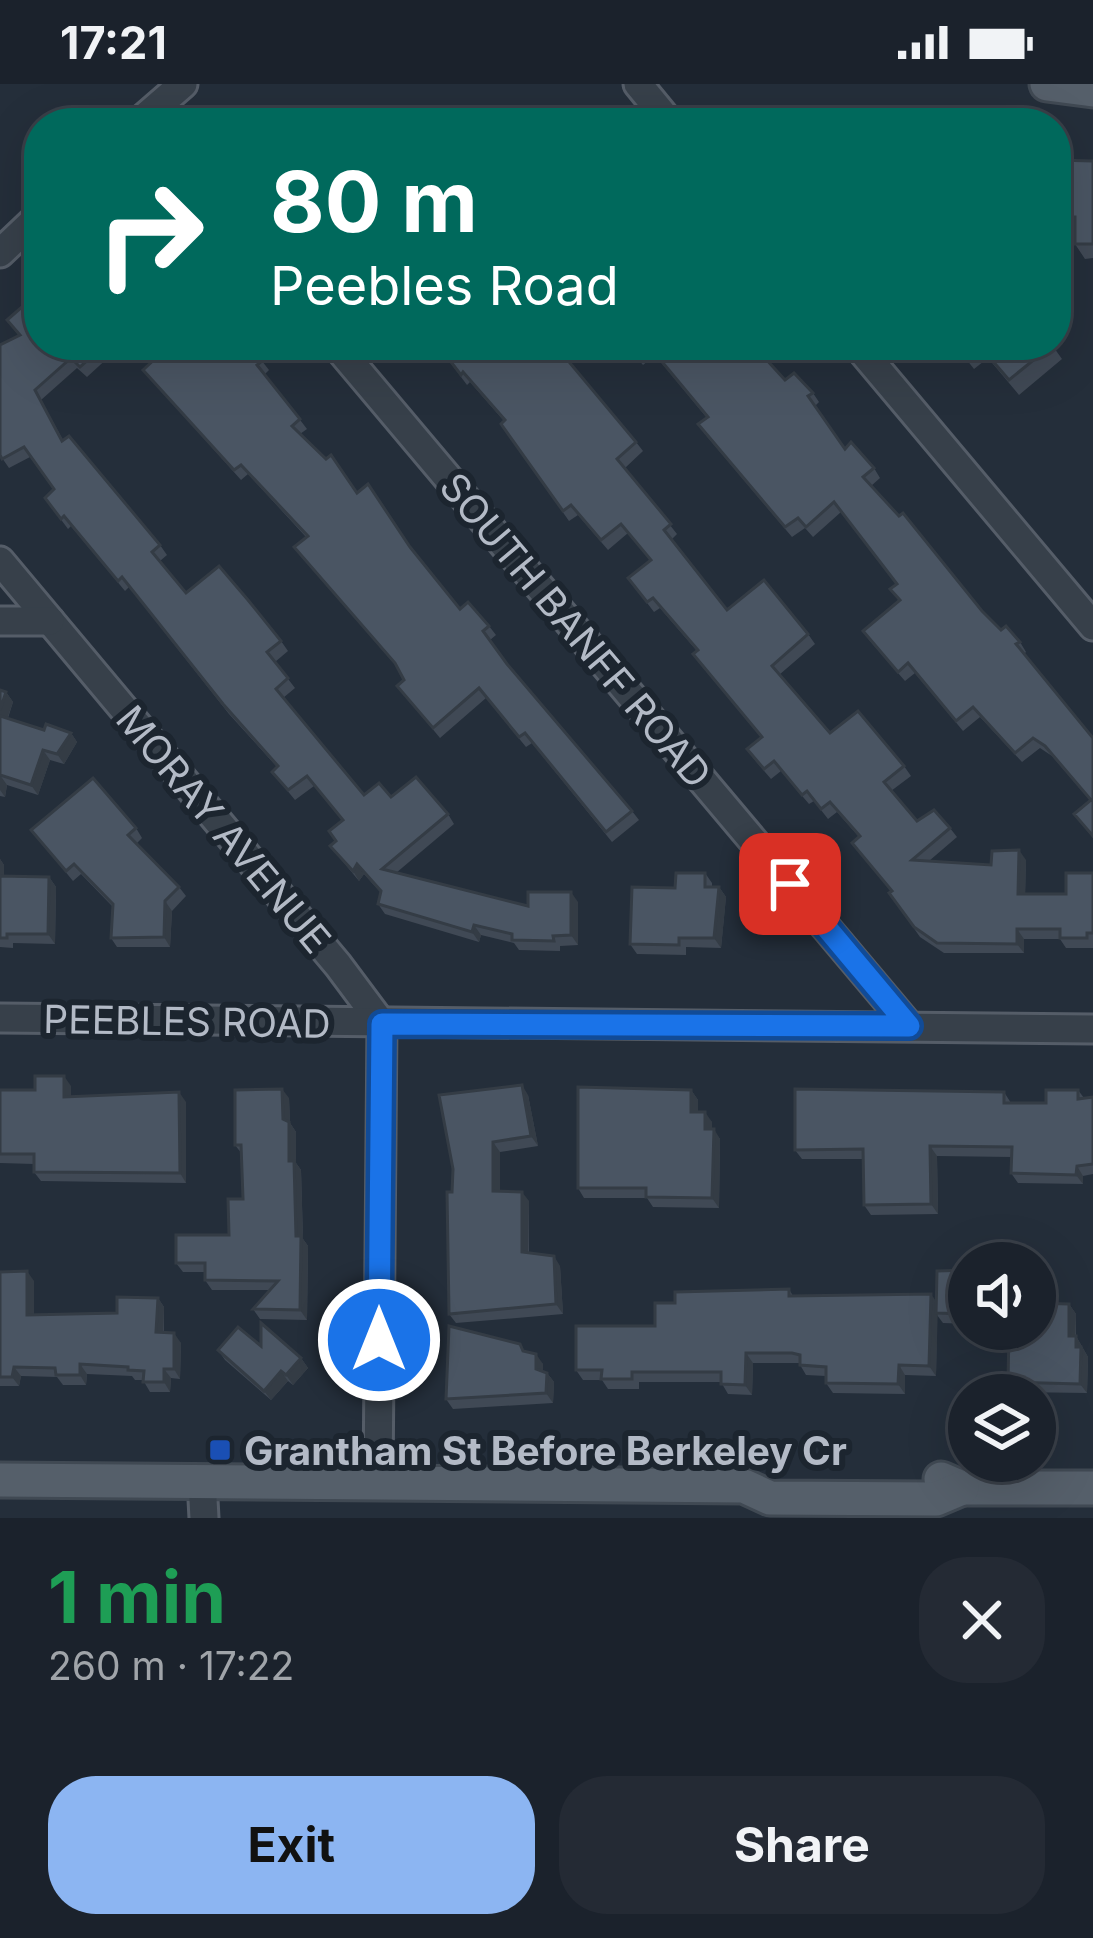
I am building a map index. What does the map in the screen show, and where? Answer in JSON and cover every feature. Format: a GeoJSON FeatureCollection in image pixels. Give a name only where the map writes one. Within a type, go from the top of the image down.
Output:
{"type":"FeatureCollection","features":[{"type":"Feature","properties":{"kind":"main road"},"geometry":{"type":"LineString","coordinates":[[1047,84],[1093,90]]}},
{"type":"Feature","properties":{"kind":"main road"},"geometry":{"type":"LineString","coordinates":[[0,1480],[744,1486],[769,1475],[830,1498],[866,1498],[937,1478],[962,1488],[1093,1488]]}},
{"type":"Feature","properties":{"kind":"street"},"geometry":{"type":"LineString","coordinates":[[158,108],[183,84]]}},
{"type":"Feature","properties":{"kind":"street"},"geometry":{"type":"LineString","coordinates":[[638,84],[658,108]]}},
{"type":"Feature","properties":{"kind":"street"},"geometry":{"type":"LineString","coordinates":[[0,253],[24,230]]}},
{"type":"Feature","properties":{"kind":"street","name":"SOUTH BANFF ROAD"},"geometry":{"type":"LineString","coordinates":[[349,360],[909,1026]]}},
{"type":"Feature","properties":{"kind":"street"},"geometry":{"type":"LineString","coordinates":[[870,360],[1093,626]]}},
{"type":"Feature","properties":{"kind":"street","name":"MORAY AVENUE"},"geometry":{"type":"LineString","coordinates":[[0,561],[338,965],[382,1024]]}},
{"type":"Feature","properties":{"kind":"street"},"geometry":{"type":"LineString","coordinates":[[0,621],[50,621]]}},
{"type":"Feature","properties":{"kind":"street","name":"PEEBLES ROAD"},"geometry":{"type":"LineString","coordinates":[[0,1018],[1093,1029]]}},
{"type":"Feature","properties":{"kind":"street"},"geometry":{"type":"LineString","coordinates":[[378,1483],[382,1024]]}},
{"type":"Feature","properties":{"kind":"street"},"geometry":{"type":"LineString","coordinates":[[202,1481],[204,1518]]}},
{"type":"Feature","properties":{"kind":"building"},"geometry":{"type":"Polygon","coordinates":[[[1071,160],[1093,161],[1093,244],[1075,244],[1075,217],[1071,217],[1071,160]]]}},
{"type":"Feature","properties":{"kind":"building"},"geometry":{"type":"Polygon","coordinates":[[[24,305],[24,360],[69,360],[35,390],[62,441],[69,436],[160,545],[152,552],[186,593],[219,566],[281,641],[267,652],[288,678],[276,689],[364,795],[379,783],[391,797],[416,777],[448,814],[382,869],[528,906],[528,892],[571,892],[571,935],[553,936],[554,941],[512,940],[512,934],[474,925],[472,932],[378,904],[381,891],[357,864],[353,871],[330,846],[336,841],[329,831],[343,820],[307,776],[288,790],[272,772],[278,766],[122,577],[118,581],[64,516],[61,519],[45,498],[54,489],[24,447],[2,459],[0,345],[20,335],[7,320],[24,305]]]}},
{"type":"Feature","properties":{"kind":"building"},"geometry":{"type":"Polygon","coordinates":[[[154,360],[261,360],[257,365],[300,419],[292,426],[326,459],[331,455],[357,493],[368,484],[460,609],[468,602],[489,626],[483,631],[507,664],[632,811],[606,832],[525,733],[519,737],[479,688],[433,728],[397,686],[404,680],[395,663],[294,547],[308,536],[241,465],[234,470],[143,370],[154,360]]]}},
{"type":"Feature","properties":{"kind":"building"},"geometry":{"type":"Polygon","coordinates":[[[450,360],[568,360],[636,442],[617,459],[671,524],[664,530],[727,610],[764,580],[808,634],[772,666],[830,733],[858,711],[904,766],[884,782],[917,821],[934,810],[950,828],[912,860],[991,865],[992,851],[1019,850],[1018,894],[1066,894],[1066,873],[1093,873],[1093,933],[1087,933],[1087,938],[1060,938],[1060,929],[1017,929],[1017,944],[937,943],[914,927],[889,893],[892,891],[852,843],[860,836],[830,802],[821,809],[807,791],[802,795],[774,761],[764,769],[747,749],[762,737],[693,654],[698,650],[653,598],[647,602],[628,578],[651,560],[621,524],[601,540],[571,505],[563,511],[501,424],[505,420],[463,372],[461,375],[450,360]]]}},
{"type":"Feature","properties":{"kind":"building"},"geometry":{"type":"Polygon","coordinates":[[[660,360],[767,360],[785,380],[794,373],[813,393],[808,396],[845,449],[851,442],[874,468],[863,477],[899,516],[903,513],[982,611],[1001,630],[1006,626],[1093,738],[1093,836],[1074,814],[1091,800],[1045,746],[1033,738],[1015,753],[973,707],[956,721],[908,663],[898,672],[863,631],[900,600],[890,589],[897,584],[834,502],[806,527],[798,518],[785,527],[698,424],[708,417],[660,360]]]}},
{"type":"Feature","properties":{"kind":"building"},"geometry":{"type":"Polygon","coordinates":[[[992,360],[1034,360],[1009,380],[992,360]]]}},
{"type":"Feature","properties":{"kind":"building"},"geometry":{"type":"Polygon","coordinates":[[[0,716],[71,733],[57,754],[43,750],[31,785],[0,775],[0,716]]]}},
{"type":"Feature","properties":{"kind":"building"},"geometry":{"type":"Polygon","coordinates":[[[93,778],[136,828],[128,835],[179,887],[165,901],[164,937],[111,938],[113,904],[74,864],[66,871],[31,830],[93,778]]]}},
{"type":"Feature","properties":{"kind":"building"},"geometry":{"type":"Polygon","coordinates":[[[676,873],[705,873],[705,887],[719,887],[714,938],[679,938],[679,945],[630,944],[632,887],[675,888],[676,873]]]}},
{"type":"Feature","properties":{"kind":"building"},"geometry":{"type":"Polygon","coordinates":[[[0,876],[49,877],[48,934],[0,938],[0,876]]]}},
{"type":"Feature","properties":{"kind":"building"},"geometry":{"type":"Polygon","coordinates":[[[35,1076],[64,1076],[64,1097],[179,1092],[180,1173],[34,1172],[34,1154],[0,1154],[0,1090],[35,1090],[35,1076]]]}},
{"type":"Feature","properties":{"kind":"building"},"geometry":{"type":"Polygon","coordinates":[[[522,1085],[531,1136],[493,1142],[493,1191],[522,1192],[522,1252],[554,1256],[556,1304],[449,1314],[447,1192],[452,1192],[453,1169],[439,1095],[522,1085]]]}},
{"type":"Feature","properties":{"kind":"building"},"geometry":{"type":"Polygon","coordinates":[[[578,1087],[691,1090],[691,1112],[705,1112],[705,1129],[714,1129],[712,1198],[646,1197],[646,1188],[578,1188],[578,1087]]]}},
{"type":"Feature","properties":{"kind":"building"},"geometry":{"type":"Polygon","coordinates":[[[282,1089],[283,1119],[289,1122],[289,1161],[294,1161],[296,1236],[301,1236],[300,1310],[253,1309],[278,1281],[205,1280],[205,1263],[176,1263],[176,1235],[229,1235],[228,1199],[243,1199],[241,1145],[235,1145],[235,1090],[282,1089]]]}},
{"type":"Feature","properties":{"kind":"building"},"geometry":{"type":"Polygon","coordinates":[[[795,1089],[1004,1092],[1004,1103],[1046,1103],[1046,1090],[1078,1090],[1078,1099],[1093,1097],[1093,1164],[1077,1166],[1076,1175],[1011,1173],[1012,1147],[930,1146],[931,1204],[864,1205],[863,1149],[795,1150],[795,1089]]]}},
{"type":"Feature","properties":{"kind":"building"},"geometry":{"type":"Polygon","coordinates":[[[27,1271],[27,1315],[117,1313],[117,1297],[158,1298],[156,1332],[174,1333],[174,1369],[164,1369],[164,1382],[143,1382],[144,1371],[128,1367],[80,1364],[80,1375],[56,1375],[55,1368],[14,1367],[12,1377],[0,1377],[0,1272],[27,1271]]]}},
{"type":"Feature","properties":{"kind":"building"},"geometry":{"type":"Polygon","coordinates":[[[937,1271],[948,1271],[948,1313],[936,1313],[937,1271]]]}},
{"type":"Feature","properties":{"kind":"building"},"geometry":{"type":"Polygon","coordinates":[[[789,1289],[789,1296],[931,1294],[929,1366],[899,1365],[898,1384],[826,1383],[826,1367],[800,1365],[800,1355],[792,1353],[746,1353],[745,1385],[721,1384],[721,1372],[632,1372],[632,1379],[601,1379],[602,1370],[576,1370],[576,1326],[655,1326],[655,1303],[675,1303],[675,1292],[789,1289]]]}},
{"type":"Feature","properties":{"kind":"building"},"geometry":{"type":"Polygon","coordinates":[[[1056,1304],[1069,1304],[1069,1336],[1076,1336],[1076,1347],[1081,1347],[1080,1384],[1056,1383],[1056,1374],[1008,1374],[1009,1350],[1056,1350],[1056,1304]]]}},
{"type":"Feature","properties":{"kind":"building"},"geometry":{"type":"Polygon","coordinates":[[[261,1323],[301,1358],[286,1375],[281,1371],[264,1391],[218,1350],[238,1327],[261,1346],[261,1323]]]}},
{"type":"Feature","properties":{"kind":"building"},"geometry":{"type":"Polygon","coordinates":[[[449,1326],[520,1344],[523,1351],[536,1354],[536,1369],[547,1373],[546,1393],[446,1399],[449,1326]]]}},
{"type":"Feature","properties":{"kind":"place","name":"Grantham St Before Berkeley Cr"},"geometry":{"type":"Point","coordinates":[220,1450]}},
{"type":"Feature","properties":{"kind":"route"},"geometry":{"type":"LineString","coordinates":[[379,1340],[382,1024],[909,1026],[790,884]]}}]}
